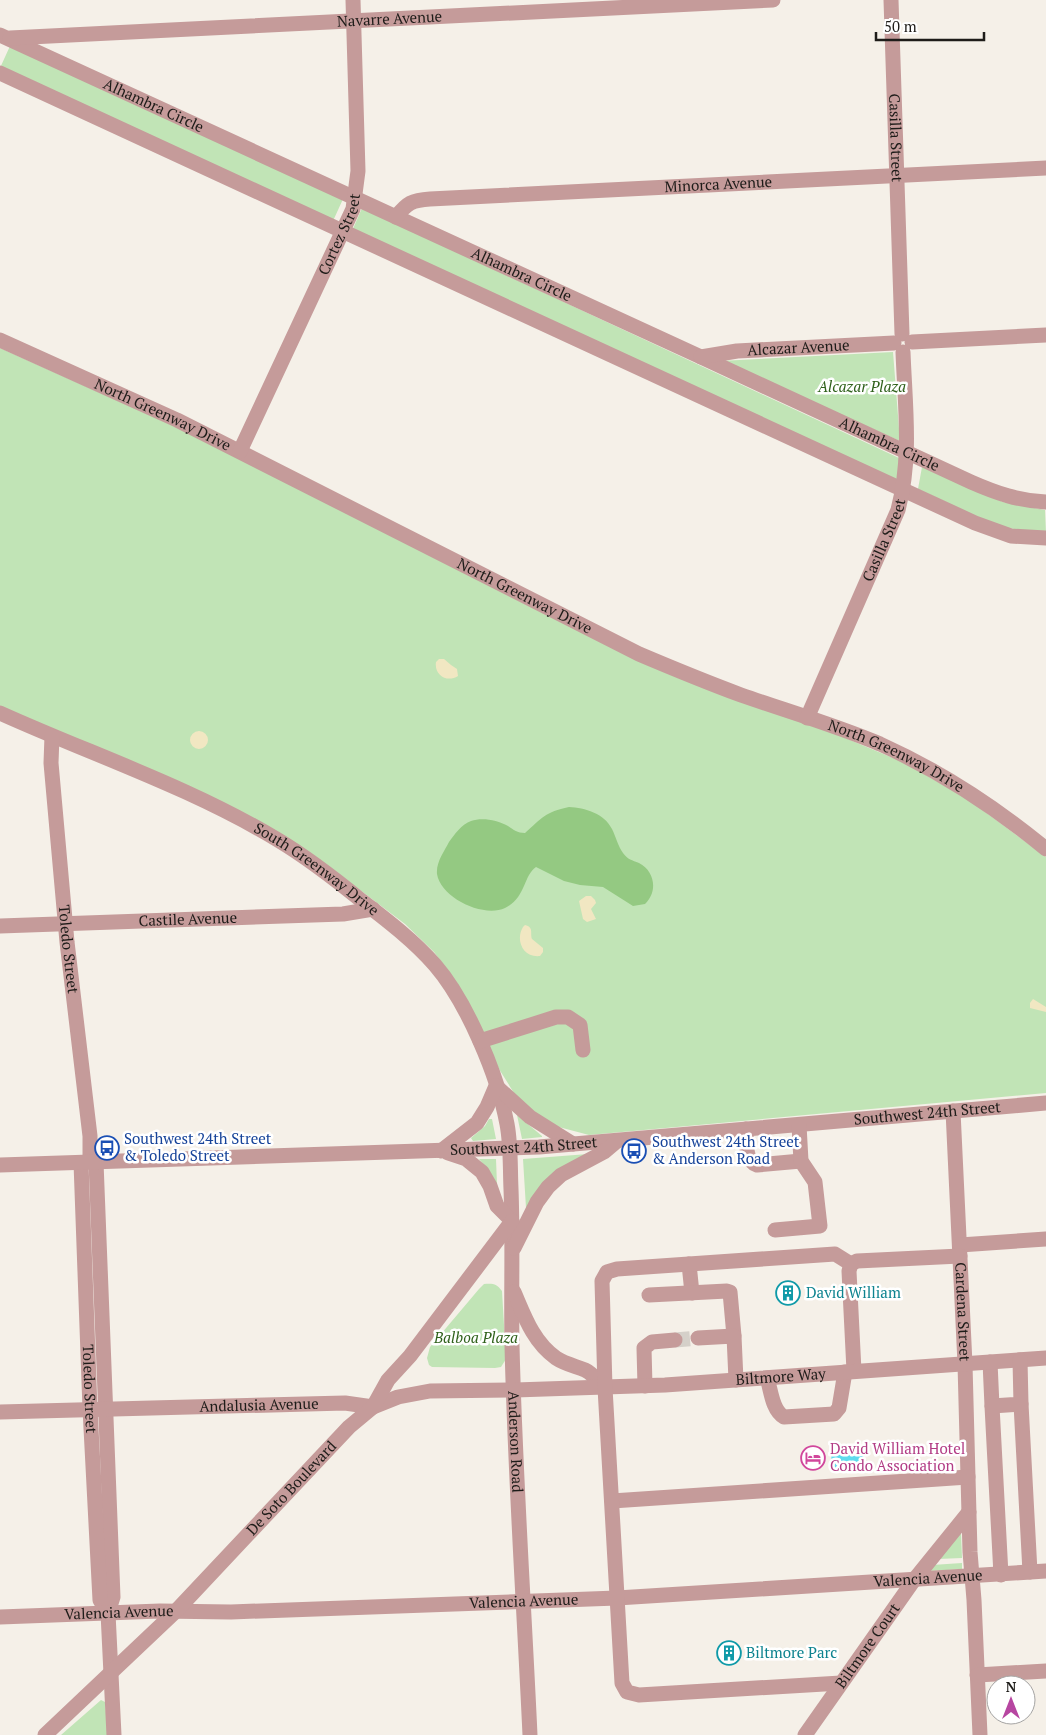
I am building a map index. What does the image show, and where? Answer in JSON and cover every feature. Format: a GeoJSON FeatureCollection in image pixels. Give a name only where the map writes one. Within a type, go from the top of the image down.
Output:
{"type":"FeatureCollection","features":[{"type":"Feature","properties":{"kind":"street","name":"Cortez Street"},"geometry":{"type":"LineString","coordinates":[[240,451],[353,208],[358,171],[353,0]]}},
{"type":"Feature","properties":{"kind":"street","name":"Navarre Avenue"},"geometry":{"type":"LineString","coordinates":[[4,36],[773,0]]}},
{"type":"Feature","properties":{"kind":"street","name":"Casilla Street"},"geometry":{"type":"LineString","coordinates":[[807,718],[898,510],[903,491],[907,452],[892,0]]}},
{"type":"Feature","properties":{"kind":"street","name":"Alhambra Circle"},"geometry":{"type":"LineString","coordinates":[[4,36],[702,356],[971,482],[1021,500],[1046,502]]}},
{"type":"Feature","properties":{"kind":"street"},"geometry":{"type":"LineString","coordinates":[[0,73],[903,491],[994,531],[1012,536],[1046,538]]}},
{"type":"Feature","properties":{"kind":"street","name":"Minorca Avenue"},"geometry":{"type":"LineString","coordinates":[[396,217],[406,205],[416,200],[430,198],[1046,168]]}},
{"type":"Feature","properties":{"kind":"street","name":"Alcazar Avenue"},"geometry":{"type":"LineString","coordinates":[[702,356],[737,351],[1046,335]]}},
{"type":"Feature","properties":{"kind":"street","name":"North Greenway Drive"},"geometry":{"type":"LineString","coordinates":[[0,340],[169,416],[639,654],[708,682],[879,744],[939,774],[993,807],[1046,849]]}},
{"type":"Feature","properties":{"kind":"street","name":"South Greenway Drive"},"geometry":{"type":"LineString","coordinates":[[0,713],[164,782],[276,839],[309,860],[412,941],[443,974],[459,998],[480,1042],[505,1114],[510,1149]]}},
{"type":"Feature","properties":{"kind":"street","name":"Toledo Street"},"geometry":{"type":"LineString","coordinates":[[52,736],[51,763],[65,924],[90,1136],[90,1409],[100,1600],[108,1613]]}},
{"type":"Feature","properties":{"kind":"street","name":"Castile Avenue"},"geometry":{"type":"LineString","coordinates":[[0,926],[343,914],[374,910]]}},
{"type":"Feature","properties":{"kind":"street"},"geometry":{"type":"LineString","coordinates":[[480,1042],[556,1017],[568,1017],[580,1025],[583,1050]]}},
{"type":"Feature","properties":{"kind":"street"},"geometry":{"type":"LineString","coordinates":[[441,1151],[477,1123],[487,1107],[496,1086],[535,1120],[573,1144]]}},
{"type":"Feature","properties":{"kind":"street","name":"Southwest 24th Street"},"geometry":{"type":"LineString","coordinates":[[0,1165],[510,1149],[1046,1103]]}},
{"type":"Feature","properties":{"kind":"street","name":"Cardena Street"},"geometry":{"type":"LineString","coordinates":[[953,1111],[965,1364],[972,1576]]}},
{"type":"Feature","properties":{"kind":"street"},"geometry":{"type":"LineString","coordinates":[[775,1230],[820,1226],[815,1182],[801,1161],[799,1125]]}},
{"type":"Feature","properties":{"kind":"street"},"geometry":{"type":"LineString","coordinates":[[746,1129],[748,1158],[753,1164],[801,1161]]}},
{"type":"Feature","properties":{"kind":"street"},"geometry":{"type":"LineString","coordinates":[[512,1252],[537,1202],[548,1187],[560,1175],[604,1152],[617,1140]]}},
{"type":"Feature","properties":{"kind":"street","name":"Anderson Road"},"geometry":{"type":"LineString","coordinates":[[510,1149],[515,1390],[530,1735]]}},
{"type":"Feature","properties":{"kind":"street"},"geometry":{"type":"LineString","coordinates":[[441,1151],[466,1159],[475,1165],[487,1178],[496,1206],[512,1221]]}},
{"type":"Feature","properties":{"kind":"street","name":"Toledo Street"},"geometry":{"type":"LineString","coordinates":[[89,1162],[106,1408],[113,1597],[108,1613],[114,1735]]}},
{"type":"Feature","properties":{"kind":"street","name":"De Soto Boulevard"},"geometry":{"type":"LineString","coordinates":[[45,1735],[176,1611],[349,1427],[374,1407],[388,1380],[410,1356],[512,1221]]}},
{"type":"Feature","properties":{"kind":"street"},"geometry":{"type":"LineString","coordinates":[[767,1378],[774,1402],[784,1417],[834,1414],[839,1408],[849,1372],[849,1271],[851,1264],[857,1261],[1046,1239]]}},
{"type":"Feature","properties":{"kind":"street"},"geometry":{"type":"LineString","coordinates":[[841,1683],[639,1695],[627,1692],[622,1683],[602,1281],[607,1272],[617,1269],[835,1254],[851,1264]]}},
{"type":"Feature","properties":{"kind":"street"},"geometry":{"type":"LineString","coordinates":[[689,1264],[692,1293]]}},
{"type":"Feature","properties":{"kind":"street"},"geometry":{"type":"LineString","coordinates":[[512,1287],[532,1331],[548,1351],[563,1362],[586,1370],[606,1388]]}},
{"type":"Feature","properties":{"kind":"street"},"geometry":{"type":"LineString","coordinates":[[649,1296],[730,1292],[736,1380]]}},
{"type":"Feature","properties":{"kind":"street"},"geometry":{"type":"LineString","coordinates":[[698,1338],[734,1336]]}},
{"type":"Feature","properties":{"kind":"street"},"geometry":{"type":"LineString","coordinates":[[645,1386],[644,1348],[652,1342],[675,1340]]}},
{"type":"Feature","properties":{"kind":"street","name":"Biltmore Way"},"geometry":{"type":"LineString","coordinates":[[515,1390],[645,1386],[1046,1358]]}},
{"type":"Feature","properties":{"kind":"street"},"geometry":{"type":"LineString","coordinates":[[1020,1360],[1030,1572]]}},
{"type":"Feature","properties":{"kind":"street"},"geometry":{"type":"LineString","coordinates":[[990,1362],[1001,1574]]}},
{"type":"Feature","properties":{"kind":"street","name":"Andalusia Avenue"},"geometry":{"type":"LineString","coordinates":[[0,1412],[345,1403],[374,1407],[413,1393],[515,1390]]}},
{"type":"Feature","properties":{"kind":"street"},"geometry":{"type":"LineString","coordinates":[[992,1406],[1022,1404]]}},
{"type":"Feature","properties":{"kind":"street"},"geometry":{"type":"LineString","coordinates":[[612,1501],[968,1477]]}},
{"type":"Feature","properties":{"kind":"street","name":"Biltmore Court"},"geometry":{"type":"LineString","coordinates":[[805,1735],[914,1580],[969,1512]]}},
{"type":"Feature","properties":{"kind":"street","name":"Valencia Avenue"},"geometry":{"type":"LineString","coordinates":[[0,1617],[176,1611],[232,1612],[617,1598],[1046,1571]]}},
{"type":"Feature","properties":{"kind":"street"},"geometry":{"type":"LineString","coordinates":[[972,1576],[980,1735]]}},
{"type":"Feature","properties":{"kind":"street"},"geometry":{"type":"LineString","coordinates":[[977,1675],[1046,1671]]}},
{"type":"Feature","properties":{"kind":"green space"},"geometry":{"type":"Polygon","coordinates":[[[10,46],[343,199],[333,221],[0,68],[10,46]]]}},
{"type":"Feature","properties":{"kind":"green space"},"geometry":{"type":"Polygon","coordinates":[[[362,208],[899,458],[899,481],[352,231],[362,208]]]}},
{"type":"Feature","properties":{"kind":"green space"},"geometry":{"type":"Polygon","coordinates":[[[0,348],[183,430],[527,605],[905,763],[969,800],[1046,857],[1046,1093],[589,1135],[555,1126],[541,1119],[514,1093],[499,1069],[457,983],[434,952],[405,924],[319,859],[0,707],[0,348]]]}},
{"type":"Feature","properties":{"kind":"green space","name":"Alcazar Plaza"},"geometry":{"type":"Polygon","coordinates":[[[893,352],[900,441],[720,361],[893,352]]]}},
{"type":"Feature","properties":{"kind":"green space"},"geometry":{"type":"Polygon","coordinates":[[[922,467],[1003,502],[1045,510],[1046,533],[999,527],[918,489],[922,467]]]}},
{"type":"Feature","properties":{"kind":"green space"},"geometry":{"type":"Polygon","coordinates":[[[569,807],[594,812],[604,819],[612,829],[625,855],[649,871],[653,888],[652,894],[645,904],[633,906],[603,887],[580,885],[564,881],[536,867],[517,899],[505,908],[496,910],[475,908],[464,904],[446,891],[440,883],[437,870],[441,857],[453,836],[468,822],[480,819],[490,820],[525,833],[549,813],[569,807]]]}},
{"type":"Feature","properties":{"kind":"green space"},"geometry":{"type":"Polygon","coordinates":[[[517,1115],[542,1136],[542,1137],[522,1139],[517,1115]]]}},
{"type":"Feature","properties":{"kind":"green space"},"geometry":{"type":"Polygon","coordinates":[[[489,1119],[492,1119],[496,1139],[473,1141],[471,1138],[485,1126],[489,1119]]]}},
{"type":"Feature","properties":{"kind":"green space"},"geometry":{"type":"Polygon","coordinates":[[[588,1154],[526,1208],[523,1159],[588,1154]]]}},
{"type":"Feature","properties":{"kind":"green space"},"geometry":{"type":"Polygon","coordinates":[[[479,1159],[496,1159],[497,1185],[490,1172],[479,1159]]]}},
{"type":"Feature","properties":{"kind":"green space","name":"Balboa Plaza"},"geometry":{"type":"Polygon","coordinates":[[[484,1284],[494,1285],[502,1291],[506,1359],[501,1367],[432,1367],[429,1365],[427,1358],[430,1347],[484,1284]]]}},
{"type":"Feature","properties":{"kind":"green space"},"geometry":{"type":"Polygon","coordinates":[[[961,1533],[962,1558],[938,1559],[961,1533]]]}},
{"type":"Feature","properties":{"kind":"green space"},"geometry":{"type":"Polygon","coordinates":[[[962,1563],[962,1569],[931,1571],[932,1565],[962,1563]]]}},
{"type":"Feature","properties":{"kind":"green space"},"geometry":{"type":"Polygon","coordinates":[[[101,1700],[105,1702],[108,1735],[61,1735],[101,1700]]]}},
{"type":"Feature","properties":{"kind":"sand"},"geometry":{"type":"Polygon","coordinates":[[[439,659],[444,659],[457,669],[458,676],[450,679],[439,674],[436,662],[439,659]]]}},
{"type":"Feature","properties":{"kind":"sand"},"geometry":{"type":"Polygon","coordinates":[[[199,731],[205,734],[208,740],[205,746],[199,749],[193,746],[190,740],[193,734],[199,731]]]}},
{"type":"Feature","properties":{"kind":"sand"},"geometry":{"type":"Polygon","coordinates":[[[586,896],[591,896],[596,903],[591,909],[596,919],[587,922],[583,919],[579,901],[586,896]]]}},
{"type":"Feature","properties":{"kind":"sand"},"geometry":{"type":"Polygon","coordinates":[[[525,925],[531,929],[532,939],[543,948],[540,956],[529,954],[522,947],[520,937],[525,925]]]}},
{"type":"Feature","properties":{"kind":"sand"},"geometry":{"type":"Polygon","coordinates":[[[1033,999],[1046,1007],[1046,1012],[1030,1008],[1030,1003],[1033,999]]]}},
{"type":"Feature","properties":{"kind":"water"},"geometry":{"type":"Polygon","coordinates":[[[863,1452],[864,1470],[833,1472],[831,1454],[863,1452]]]}},
{"type":"Feature","properties":{"kind":"tunnel"},"geometry":{"type":"LineString","coordinates":[[675,1340],[698,1338]]}},
{"type":"Feature","properties":{"kind":"place","name":"Southwest 24th Street & Toledo Street"},"geometry":{"type":"Point","coordinates":[107,1148]}},
{"type":"Feature","properties":{"kind":"place","name":"Southwest 24th Street & Anderson Road"},"geometry":{"type":"Point","coordinates":[634,1151]}},
{"type":"Feature","properties":{"kind":"place","name":"David William"},"geometry":{"type":"Point","coordinates":[788,1293]}},
{"type":"Feature","properties":{"kind":"place","name":"David William Hotel Condo Association"},"geometry":{"type":"Point","coordinates":[813,1458]}},
{"type":"Feature","properties":{"kind":"place","name":"Biltmore Parc"},"geometry":{"type":"Point","coordinates":[729,1653]}}]}
